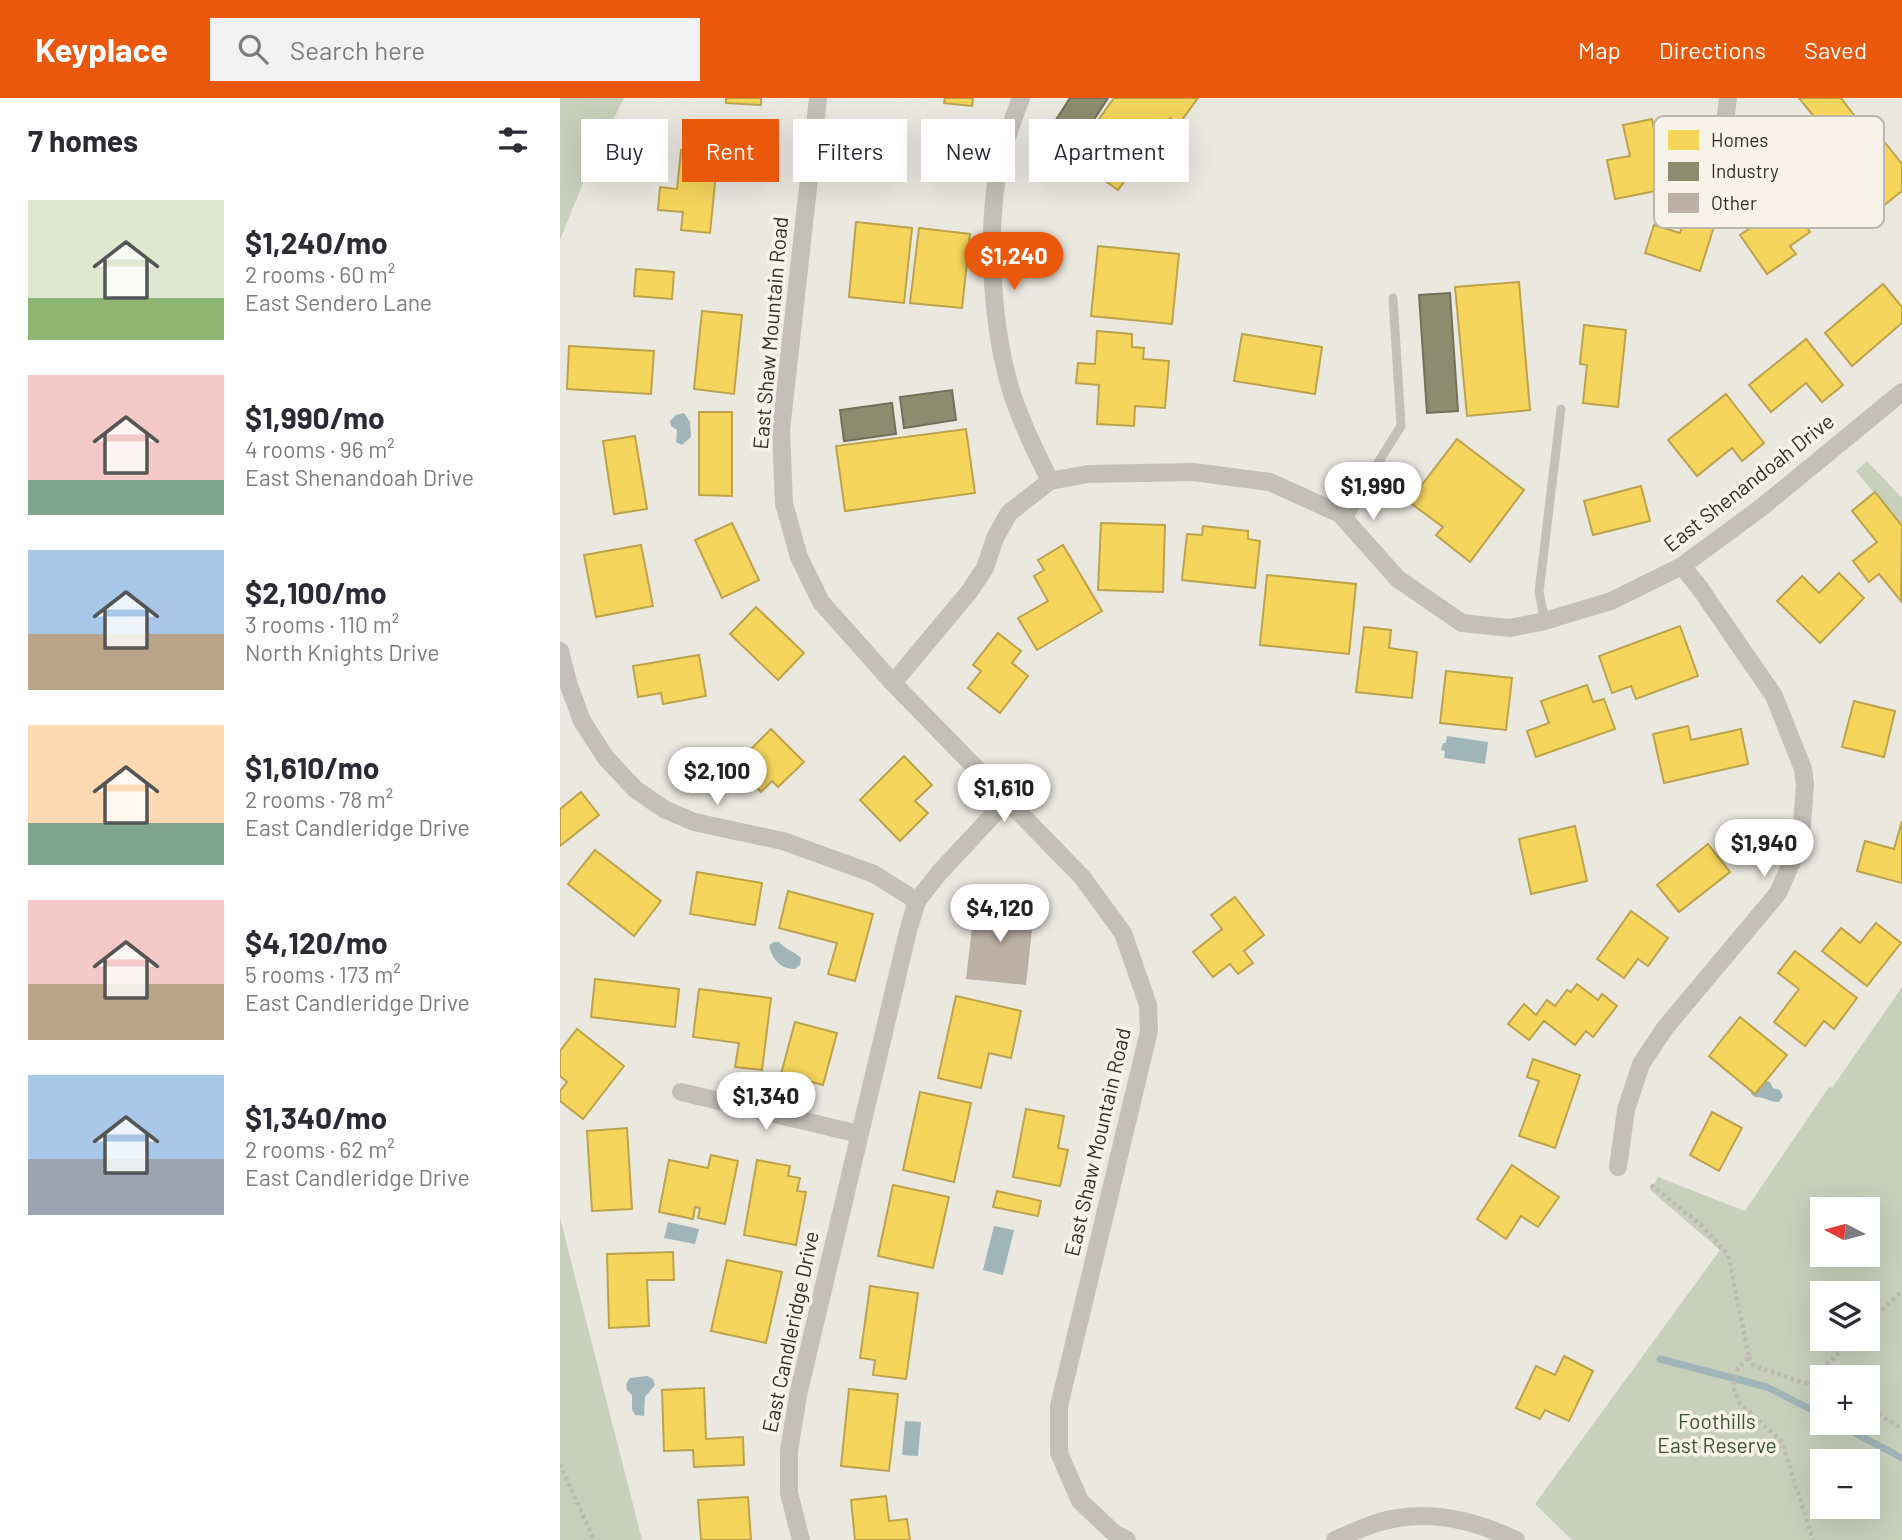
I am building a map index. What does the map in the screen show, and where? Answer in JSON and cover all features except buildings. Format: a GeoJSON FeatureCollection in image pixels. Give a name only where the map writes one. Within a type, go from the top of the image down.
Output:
{"type":"FeatureCollection","features":[{"type":"Feature","properties":{"kind":"street","name":"East Shaw Mountain Road"},"geometry":{"type":"LineString","coordinates":[[818,98],[781,430],[784,504],[799,557],[821,602],[893,683],[1082,877],[1123,933],[1148,1005],[1149,1031],[1059,1406],[1059,1453],[1080,1500],[1114,1533],[1127,1540]]}},
{"type":"Feature","properties":{"kind":"street"},"geometry":{"type":"LineString","coordinates":[[1021,98],[1001,158],[995,190],[992,248],[995,300],[1006,373],[1020,417],[1050,481]]}},
{"type":"Feature","properties":{"kind":"street"},"geometry":{"type":"LineString","coordinates":[[1726,116],[1728,98]]}},
{"type":"Feature","properties":{"kind":"street","name":"East Shenandoah Drive"},"geometry":{"type":"LineString","coordinates":[[893,683],[969,592],[985,568],[995,538],[1009,513],[1050,481],[1088,474],[1193,472],[1270,482],[1340,514],[1398,579],[1462,623],[1510,628],[1545,621],[1611,601],[1682,566],[1762,507],[1902,392]]}},
{"type":"Feature","properties":{"kind":"street"},"geometry":{"type":"LineString","coordinates":[[1618,1167],[1626,1110],[1642,1064],[1665,1028],[1778,893],[1793,859],[1801,825],[1805,783],[1803,769],[1774,696],[1682,566]]}},
{"type":"Feature","properties":{"kind":"street"},"geometry":{"type":"LineString","coordinates":[[560,651],[582,721],[606,758],[635,789],[664,809],[694,822],[783,842],[874,874],[917,901]]}},
{"type":"Feature","properties":{"kind":"street","name":"East Candleridge Drive"},"geometry":{"type":"LineString","coordinates":[[801,1540],[789,1493],[789,1451],[798,1395],[908,931],[917,901],[939,873],[1007,800]]}},
{"type":"Feature","properties":{"kind":"street"},"geometry":{"type":"LineString","coordinates":[[681,1092],[859,1134]]}},
{"type":"Feature","properties":{"kind":"street"},"geometry":{"type":"LineString","coordinates":[[1335,1540],[1398,1518],[1435,1516],[1493,1530],[1516,1540]]}},
{"type":"Feature","properties":{"kind":"lane"},"geometry":{"type":"LineString","coordinates":[[1347,522],[1376,466],[1401,426],[1393,298]]}},
{"type":"Feature","properties":{"kind":"lane"},"geometry":{"type":"LineString","coordinates":[[1545,621],[1539,592],[1561,409]]}},
{"type":"Feature","properties":{"kind":"path"},"geometry":{"type":"LineString","coordinates":[[1651,1185],[1701,1225],[1728,1255],[1749,1357],[1754,1366],[1810,1385]]}},
{"type":"Feature","properties":{"kind":"path"},"geometry":{"type":"LineString","coordinates":[[1880,1312],[1902,1291]]}},
{"type":"Feature","properties":{"kind":"path"},"geometry":{"type":"LineString","coordinates":[[1806,1384],[1840,1351]]}},
{"type":"Feature","properties":{"kind":"path"},"geometry":{"type":"LineString","coordinates":[[1749,1357],[1738,1368],[1733,1387],[1740,1403],[1782,1442],[1813,1540]]}},
{"type":"Feature","properties":{"kind":"path"},"geometry":{"type":"LineString","coordinates":[[1880,1415],[1902,1429]]}},
{"type":"Feature","properties":{"kind":"path"},"geometry":{"type":"LineString","coordinates":[[560,1464],[594,1540]]}},
{"type":"Feature","properties":{"kind":"green space"},"geometry":{"type":"Polygon","coordinates":[[[560,98],[624,98],[614,119],[581,119],[581,182],[584,182],[560,240],[560,98]]]}},
{"type":"Feature","properties":{"kind":"green space"},"geometry":{"type":"Polygon","coordinates":[[[1867,461],[1902,498],[1902,527],[1856,471],[1867,461]]]}},
{"type":"Feature","properties":{"kind":"green space","name":"Foothills East Reserve"},"geometry":{"type":"Polygon","coordinates":[[[1902,987],[1902,1540],[1572,1540],[1535,1504],[1720,1250],[1650,1190],[1658,1177],[1745,1211],[1829,1087],[1832,1088],[1902,987]]]}},
{"type":"Feature","properties":{"kind":"green space"},"geometry":{"type":"Polygon","coordinates":[[[560,1218],[642,1540],[560,1540],[560,1218]]]}},
{"type":"Feature","properties":{"kind":"water"},"geometry":{"type":"Polygon","coordinates":[[[684,413],[690,422],[691,437],[682,445],[676,442],[677,430],[671,426],[670,421],[676,415],[684,413]]]}},
{"type":"Feature","properties":{"kind":"water"},"geometry":{"type":"Polygon","coordinates":[[[1447,736],[1488,742],[1485,764],[1444,758],[1445,751],[1441,750],[1447,736]]]}},
{"type":"Feature","properties":{"kind":"water"},"geometry":{"type":"Polygon","coordinates":[[[779,942],[798,955],[801,958],[800,965],[790,969],[778,962],[769,945],[779,942]]]}},
{"type":"Feature","properties":{"kind":"water"},"geometry":{"type":"Polygon","coordinates":[[[1765,1081],[1780,1090],[1783,1096],[1779,1102],[1751,1094],[1752,1087],[1765,1081]]]}},
{"type":"Feature","properties":{"kind":"water"},"geometry":{"type":"Polygon","coordinates":[[[668,1222],[699,1229],[695,1244],[664,1238],[668,1222]]]}},
{"type":"Feature","properties":{"kind":"water"},"geometry":{"type":"Polygon","coordinates":[[[994,1226],[1014,1230],[1003,1275],[983,1270],[994,1226]]]}},
{"type":"Feature","properties":{"kind":"water"},"geometry":{"type":"Polygon","coordinates":[[[647,1376],[653,1379],[655,1385],[645,1397],[644,1416],[635,1415],[632,1395],[626,1384],[630,1378],[647,1376]]]}},
{"type":"Feature","properties":{"kind":"water"},"geometry":{"type":"Polygon","coordinates":[[[905,1421],[921,1422],[918,1456],[902,1455],[905,1421]]]}},
{"type":"Feature","properties":{"kind":"waterway"},"geometry":{"type":"LineString","coordinates":[[1660,1359],[1767,1387],[1810,1409]]}},
{"type":"Feature","properties":{"kind":"waterway"},"geometry":{"type":"LineString","coordinates":[[1859,1435],[1902,1458]]}}]}
